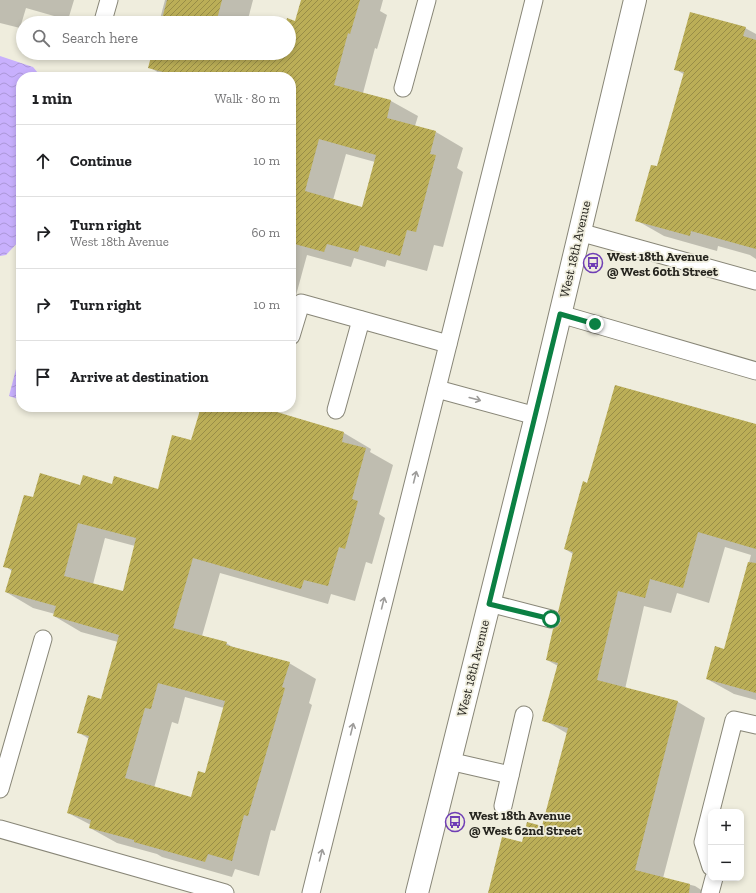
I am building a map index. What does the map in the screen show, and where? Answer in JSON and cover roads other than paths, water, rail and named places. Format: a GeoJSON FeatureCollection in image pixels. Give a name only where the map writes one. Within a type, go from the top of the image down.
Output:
{"type":"FeatureCollection","features":[{"type":"Feature","properties":{"kind":"street","name":"West 18th Avenue"},"geometry":{"type":"LineString","coordinates":[[417,893],[536,416],[635,0]]}},
{"type":"Feature","properties":{"kind":"lane"},"geometry":{"type":"LineString","coordinates":[[104,16],[109,0]]}},
{"type":"Feature","properties":{"kind":"lane"},"geometry":{"type":"LineString","coordinates":[[403,88],[427,0]]}},
{"type":"Feature","properties":{"kind":"lane"},"geometry":{"type":"LineString","coordinates":[[311,893],[534,0]]}},
{"type":"Feature","properties":{"kind":"lane"},"geometry":{"type":"LineString","coordinates":[[579,232],[756,281]]}},
{"type":"Feature","properties":{"kind":"lane"},"geometry":{"type":"LineString","coordinates":[[296,320],[301,303],[448,344]]}},
{"type":"Feature","properties":{"kind":"lane"},"geometry":{"type":"LineString","coordinates":[[560,314],[756,371]]}},
{"type":"Feature","properties":{"kind":"lane"},"geometry":{"type":"LineString","coordinates":[[336,410],[361,320]]}},
{"type":"Feature","properties":{"kind":"lane"},"geometry":{"type":"LineString","coordinates":[[437,389],[536,416]]}},
{"type":"Feature","properties":{"kind":"lane"},"geometry":{"type":"LineString","coordinates":[[489,604],[551,619]]}},
{"type":"Feature","properties":{"kind":"lane"},"geometry":{"type":"LineString","coordinates":[[0,789],[43,639]]}},
{"type":"Feature","properties":{"kind":"lane"},"geometry":{"type":"LineString","coordinates":[[504,806],[524,715]]}},
{"type":"Feature","properties":{"kind":"lane"},"geometry":{"type":"LineString","coordinates":[[708,858],[703,842],[734,720],[756,725]]}},
{"type":"Feature","properties":{"kind":"lane"},"geometry":{"type":"LineString","coordinates":[[449,761],[510,775]]}},
{"type":"Feature","properties":{"kind":"lane"},"geometry":{"type":"LineString","coordinates":[[0,829],[193,888],[225,893]]}},
{"type":"Feature","properties":{"kind":"lane"},"geometry":{"type":"LineString","coordinates":[[710,893],[713,881]]}},
{"type":"Feature","properties":{"kind":"water"},"geometry":{"type":"Polygon","coordinates":[[[0,56],[33,67],[37,72],[16,72],[16,244],[6,255],[0,256],[0,56]]]}},
{"type":"Feature","properties":{"kind":"water"},"geometry":{"type":"Polygon","coordinates":[[[16,369],[16,398],[9,396],[16,369]]]}},
{"type":"Feature","properties":{"kind":"place","name":"West 18th Avenue @ West 60th Street"},"geometry":{"type":"Point","coordinates":[593,263]}},
{"type":"Feature","properties":{"kind":"place","name":"West 18th Avenue @ West 62nd Street"},"geometry":{"type":"Point","coordinates":[455,822]}}]}
